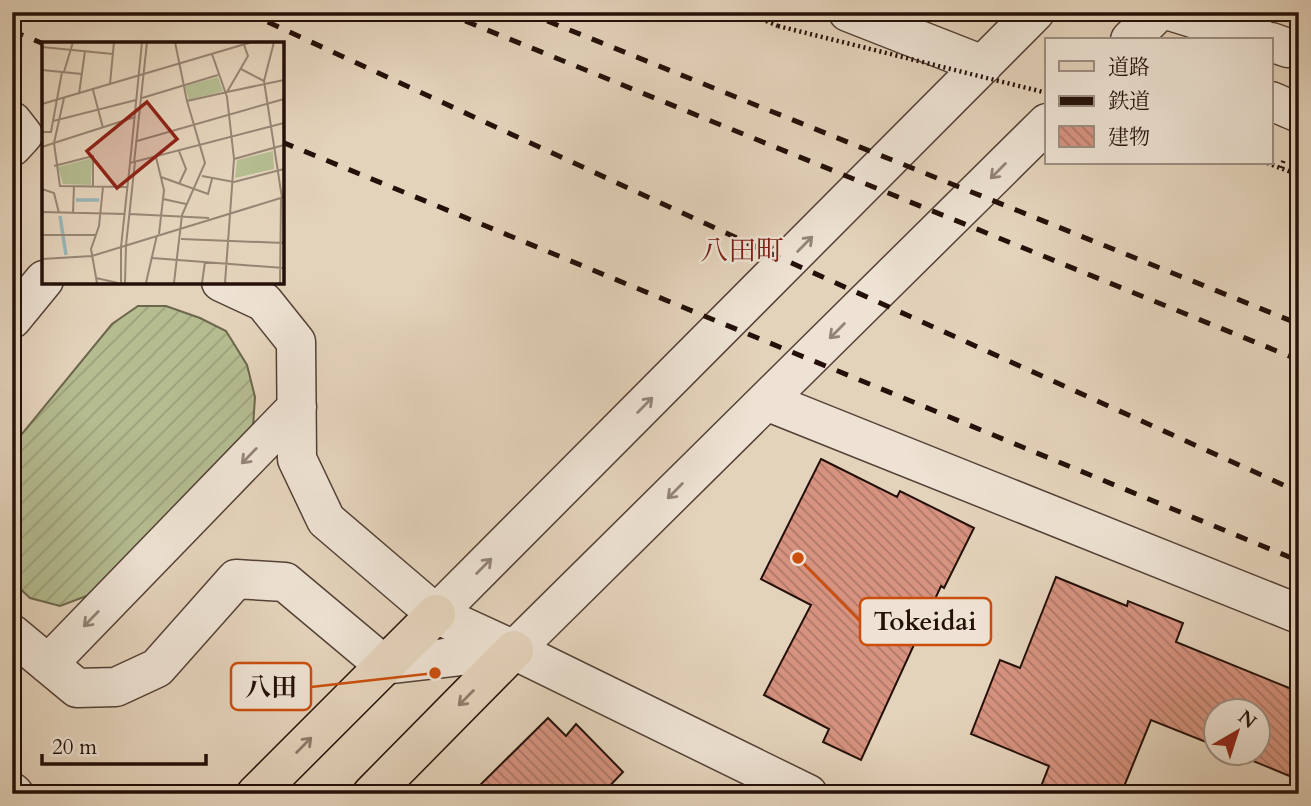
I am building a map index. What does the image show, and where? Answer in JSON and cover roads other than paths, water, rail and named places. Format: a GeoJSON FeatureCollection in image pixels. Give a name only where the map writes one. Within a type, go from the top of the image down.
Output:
{"type":"FeatureCollection","features":[{"type":"Feature","properties":{"kind":"main road"},"geometry":{"type":"LineString","coordinates":[[256,794],[436,614]]}},
{"type":"Feature","properties":{"kind":"main road"},"geometry":{"type":"LineString","coordinates":[[372,794],[514,650]]}},
{"type":"Feature","properties":{"kind":"street"},"geometry":{"type":"LineString","coordinates":[[848,12],[983,65]]}},
{"type":"Feature","properties":{"kind":"street"},"geometry":{"type":"LineString","coordinates":[[436,614],[1035,12]]}},
{"type":"Feature","properties":{"kind":"street"},"geometry":{"type":"LineString","coordinates":[[1132,38],[1158,12]]}},
{"type":"Feature","properties":{"kind":"street"},"geometry":{"type":"LineString","coordinates":[[1164,12],[1183,38]]}},
{"type":"Feature","properties":{"kind":"street"},"geometry":{"type":"LineString","coordinates":[[1173,12],[1258,38]]}},
{"type":"Feature","properties":{"kind":"street"},"geometry":{"type":"LineString","coordinates":[[1272,42],[1288,48],[1299,47]]}},
{"type":"Feature","properties":{"kind":"street"},"geometry":{"type":"LineString","coordinates":[[1272,101],[1299,113]]}},
{"type":"Feature","properties":{"kind":"street"},"geometry":{"type":"LineString","coordinates":[[12,121],[23,135],[12,147]]}},
{"type":"Feature","properties":{"kind":"street"},"geometry":{"type":"LineString","coordinates":[[12,634],[77,688],[116,687],[158,668],[236,579],[285,582],[384,664],[514,650],[1045,124]]}},
{"type":"Feature","properties":{"kind":"street"},"geometry":{"type":"LineString","coordinates":[[12,319],[42,282]]}},
{"type":"Feature","properties":{"kind":"street"},"geometry":{"type":"LineString","coordinates":[[225,284],[264,302],[296,342],[297,459],[327,520],[436,614],[808,794]]}},
{"type":"Feature","properties":{"kind":"street"},"geometry":{"type":"LineString","coordinates":[[766,401],[1299,614]]}},
{"type":"Feature","properties":{"kind":"street"},"geometry":{"type":"LineString","coordinates":[[48,663],[297,407]]}},
{"type":"Feature","properties":{"kind":"railway"},"geometry":{"type":"LineString","coordinates":[[246,12],[765,251],[1299,492]]}},
{"type":"Feature","properties":{"kind":"railway"},"geometry":{"type":"LineString","coordinates":[[443,12],[1299,360]]}},
{"type":"Feature","properties":{"kind":"railway"},"geometry":{"type":"LineString","coordinates":[[525,12],[1299,324]]}},
{"type":"Feature","properties":{"kind":"railway"},"geometry":{"type":"LineString","coordinates":[[12,31],[42,43]]}},
{"type":"Feature","properties":{"kind":"railway"},"geometry":{"type":"LineString","coordinates":[[284,143],[1299,561]]}},
{"type":"Feature","properties":{"kind":"place","name":"Tokeidai"},"geometry":{"type":"Point","coordinates":[798,558]}},
{"type":"Feature","properties":{"kind":"place","name":"八田"},"geometry":{"type":"Point","coordinates":[435,673]}},
{"type":"Feature","properties":{"kind":"district","name":"八田町"},"geometry":{"type":"Point","coordinates":[742,251]}}]}
